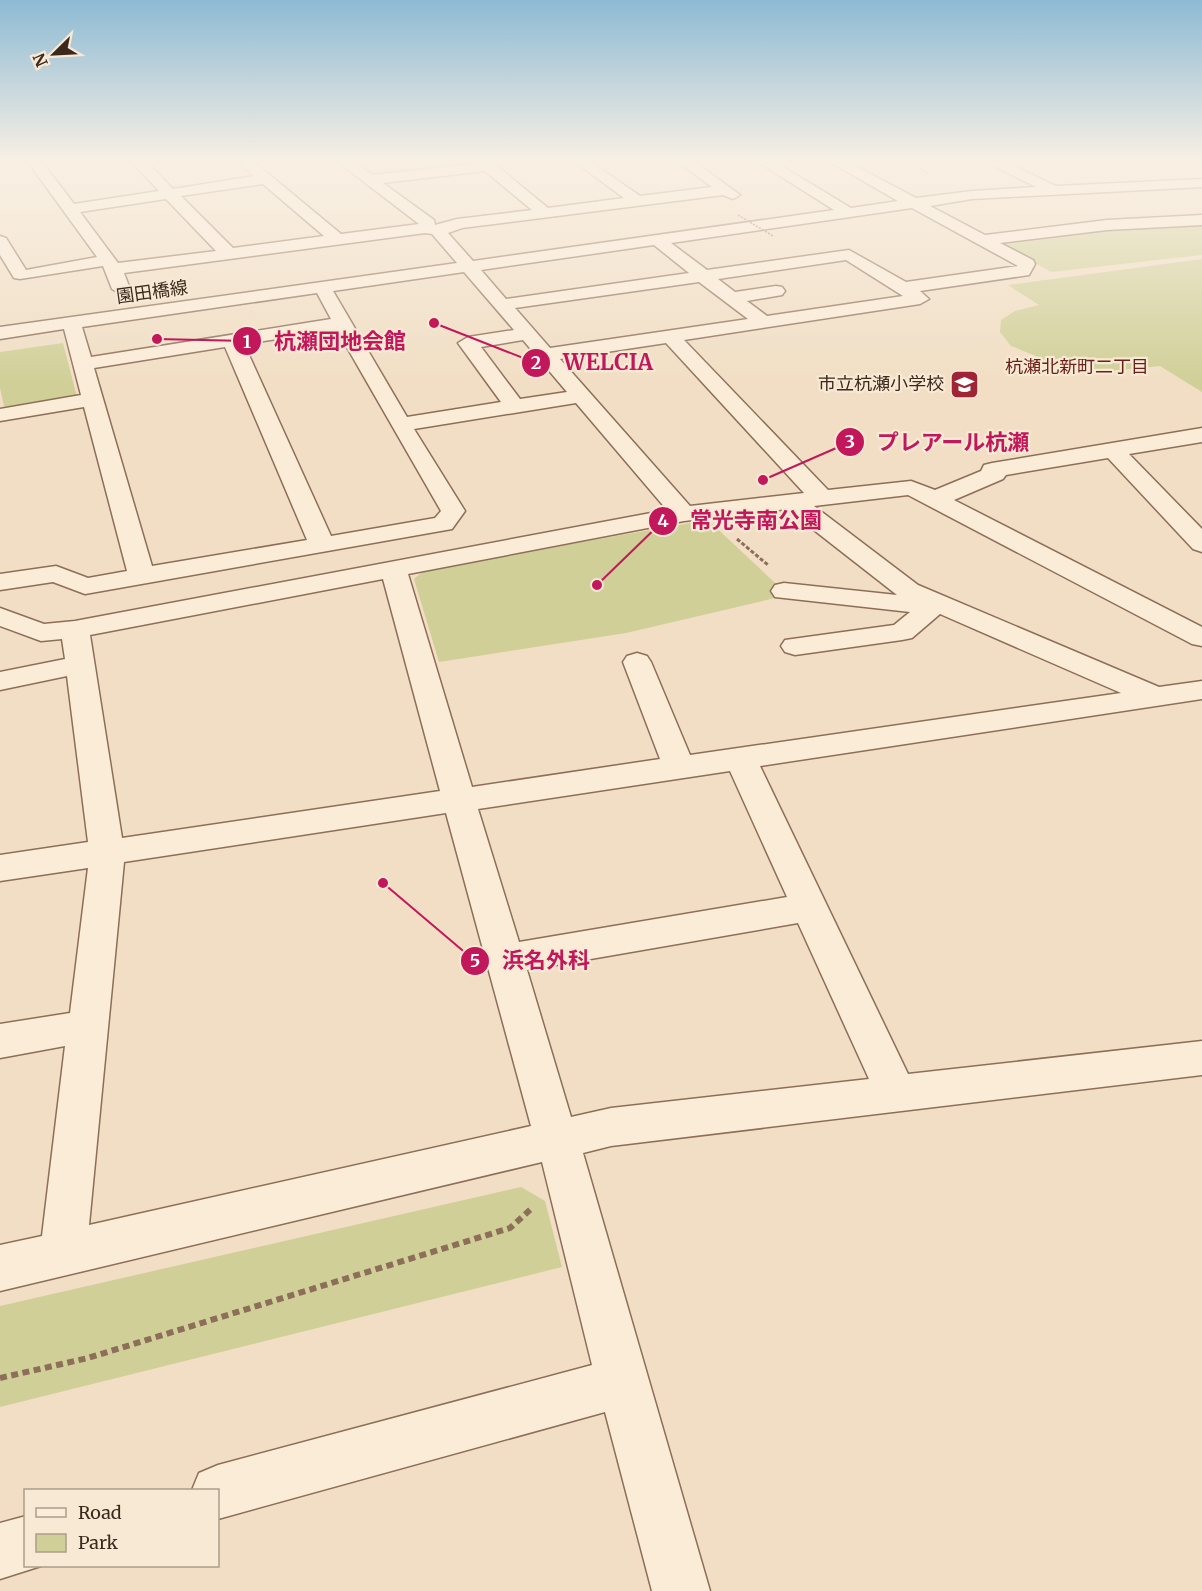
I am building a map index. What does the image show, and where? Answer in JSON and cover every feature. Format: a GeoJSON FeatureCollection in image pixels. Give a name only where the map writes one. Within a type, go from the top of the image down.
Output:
{"type":"FeatureCollection","features":[{"type":"Feature","properties":{"kind":"street"},"geometry":{"type":"LineString","coordinates":[[90,236],[111,264],[128,315]]}},
{"type":"Feature","properties":{"kind":"street"},"geometry":{"type":"LineString","coordinates":[[212,236],[229,254]]}},
{"type":"Feature","properties":{"kind":"street"},"geometry":{"type":"LineString","coordinates":[[334,236],[338,240]]}},
{"type":"Feature","properties":{"kind":"street"},"geometry":{"type":"LineString","coordinates":[[0,241],[20,274],[229,254],[363,236]]}},
{"type":"Feature","properties":{"kind":"street"},"geometry":{"type":"LineString","coordinates":[[446,236],[500,305],[580,396],[694,513]]}},
{"type":"Feature","properties":{"kind":"street","name":"園田橋線"},"geometry":{"type":"LineString","coordinates":[[0,333],[468,266],[702,236]]}},
{"type":"Feature","properties":{"kind":"street"},"geometry":{"type":"LineString","coordinates":[[904,288],[1023,271],[1027,264],[977,236]]}},
{"type":"Feature","properties":{"kind":"street"},"geometry":{"type":"LineString","coordinates":[[984,240],[1015,236]]}},
{"type":"Feature","properties":{"kind":"street"},"geometry":{"type":"LineString","coordinates":[[658,240],[763,322]]}},
{"type":"Feature","properties":{"kind":"street"},"geometry":{"type":"LineString","coordinates":[[500,305],[849,255],[920,299],[544,355]]}},
{"type":"Feature","properties":{"kind":"street"},"geometry":{"type":"LineString","coordinates":[[854,281],[881,276]]}},
{"type":"Feature","properties":{"kind":"street"},"geometry":{"type":"LineString","coordinates":[[0,582],[56,574],[85,586],[443,524],[453,511],[400,425],[322,287]]}},
{"type":"Feature","properties":{"kind":"street"},"geometry":{"type":"LineString","coordinates":[[732,298],[776,291]]}},
{"type":"Feature","properties":{"kind":"street"},"geometry":{"type":"LineString","coordinates":[[72,323],[142,577]]}},
{"type":"Feature","properties":{"kind":"street"},"geometry":{"type":"LineString","coordinates":[[83,364],[343,323]]}},
{"type":"Feature","properties":{"kind":"street"},"geometry":{"type":"LineString","coordinates":[[514,406],[468,344],[526,334]]}},
{"type":"Feature","properties":{"kind":"street"},"geometry":{"type":"LineString","coordinates":[[670,336],[823,499]]}},
{"type":"Feature","properties":{"kind":"street"},"geometry":{"type":"LineString","coordinates":[[232,340],[322,545]]}},
{"type":"Feature","properties":{"kind":"street"},"geometry":{"type":"LineString","coordinates":[[400,425],[580,396]]}},
{"type":"Feature","properties":{"kind":"street"},"geometry":{"type":"LineString","coordinates":[[0,415],[93,399]]}},
{"type":"Feature","properties":{"kind":"street"},"geometry":{"type":"LineString","coordinates":[[934,499],[995,474],[992,470],[1202,435]]}},
{"type":"Feature","properties":{"kind":"street"},"geometry":{"type":"LineString","coordinates":[[1113,450],[1197,533]]}},
{"type":"Feature","properties":{"kind":"street"},"geometry":{"type":"LineString","coordinates":[[0,616],[41,633],[694,513],[910,488],[1202,638]]}},
{"type":"Feature","properties":{"kind":"street"},"geometry":{"type":"LineString","coordinates":[[793,502],[909,591],[1154,696]]}},
{"type":"Feature","properties":{"kind":"street"},"geometry":{"type":"LineString","coordinates":[[393,568],[556,1138],[573,1189],[622,1382],[681,1591]]}},
{"type":"Feature","properties":{"kind":"street"},"geometry":{"type":"LineString","coordinates":[[797,591],[901,604],[936,604]]}},
{"type":"Feature","properties":{"kind":"street"},"geometry":{"type":"LineString","coordinates":[[795,646],[902,632],[936,604]]}},
{"type":"Feature","properties":{"kind":"street"},"geometry":{"type":"LineString","coordinates":[[63,1254],[107,853],[75,628]]}},
{"type":"Feature","properties":{"kind":"street"},"geometry":{"type":"LineString","coordinates":[[637,662],[679,767]]}},
{"type":"Feature","properties":{"kind":"street"},"geometry":{"type":"LineString","coordinates":[[0,681],[80,665]]}},
{"type":"Feature","properties":{"kind":"street"},"geometry":{"type":"LineString","coordinates":[[0,868],[460,798],[741,760],[1154,696],[1199,694]]}},
{"type":"Feature","properties":{"kind":"street"},"geometry":{"type":"LineString","coordinates":[[741,760],[897,1095]]}},
{"type":"Feature","properties":{"kind":"street"},"geometry":{"type":"LineString","coordinates":[[506,959],[809,907]]}},
{"type":"Feature","properties":{"kind":"street"},"geometry":{"type":"LineString","coordinates":[[0,1041],[88,1026]]}},
{"type":"Feature","properties":{"kind":"street"},"geometry":{"type":"LineString","coordinates":[[0,1268],[611,1127],[1202,1058]]}},
{"type":"Feature","properties":{"kind":"street"},"geometry":{"type":"LineString","coordinates":[[219,1492],[622,1382]]}},
{"type":"Feature","properties":{"kind":"street"},"geometry":{"type":"LineString","coordinates":[[0,1551],[24,1545]]}},
{"type":"Feature","properties":{"kind":"path"},"geometry":{"type":"LineString","coordinates":[[694,513],[765,563],[797,591]]}},
{"type":"Feature","properties":{"kind":"path"},"geometry":{"type":"LineString","coordinates":[[0,1378],[88,1358],[510,1228],[525,1217],[535,1203]]}},
{"type":"Feature","properties":{"kind":"green space"},"geometry":{"type":"Polygon","coordinates":[[[1053,236],[1202,236],[1202,255],[1051,272],[1003,245],[1007,241],[1053,236]]]}},
{"type":"Feature","properties":{"kind":"green space"},"geometry":{"type":"Polygon","coordinates":[[[1202,259],[1202,392],[1160,366],[1109,371],[1053,363],[1011,346],[1000,332],[1001,320],[1015,311],[1039,305],[1008,285],[1202,259]]]}},
{"type":"Feature","properties":{"kind":"green space"},"geometry":{"type":"Polygon","coordinates":[[[63,343],[77,397],[5,410],[0,388],[0,352],[63,343]]]}},
{"type":"Feature","properties":{"kind":"green space"},"geometry":{"type":"Polygon","coordinates":[[[708,520],[788,595],[626,633],[439,662],[414,579],[426,569],[708,520]]]}},
{"type":"Feature","properties":{"kind":"green space"},"geometry":{"type":"Polygon","coordinates":[[[521,1187],[545,1201],[562,1267],[0,1407],[0,1306],[521,1187]]]}},
{"type":"Feature","properties":{"kind":"place","name":"WELCIA"},"geometry":{"type":"Point","coordinates":[434,323]}},
{"type":"Feature","properties":{"kind":"place","name":"杭瀬団地会館"},"geometry":{"type":"Point","coordinates":[157,339]}},
{"type":"Feature","properties":{"kind":"place","name":"市立杭瀬小学校"},"geometry":{"type":"Point","coordinates":[965,384]}},
{"type":"Feature","properties":{"kind":"place","name":"プレアール杭瀬"},"geometry":{"type":"Point","coordinates":[763,480]}},
{"type":"Feature","properties":{"kind":"place","name":"常光寺南公園"},"geometry":{"type":"Point","coordinates":[597,585]}},
{"type":"Feature","properties":{"kind":"place","name":"浜名外科"},"geometry":{"type":"Point","coordinates":[383,883]}},
{"type":"Feature","properties":{"kind":"district","name":"杭瀬北新町二丁目"},"geometry":{"type":"Point","coordinates":[1077,367]}}]}
